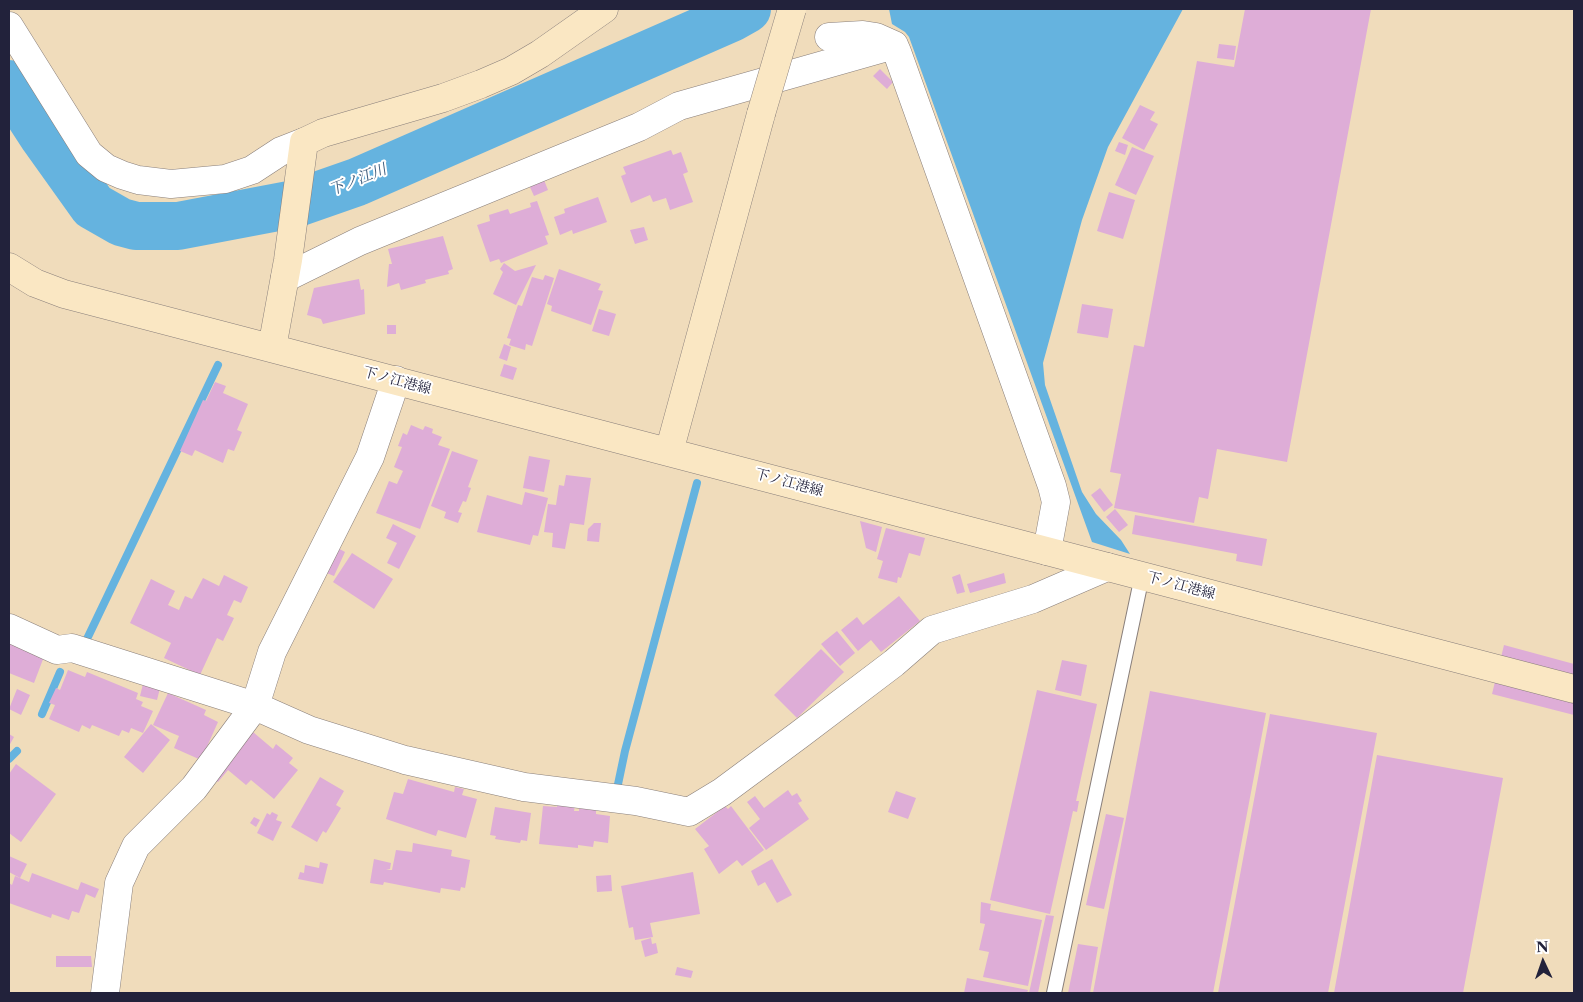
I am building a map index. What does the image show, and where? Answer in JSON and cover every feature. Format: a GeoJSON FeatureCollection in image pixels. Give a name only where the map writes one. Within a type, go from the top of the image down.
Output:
{"type":"FeatureCollection","features":[{"type":"Feature","properties":{"kind":"main road"},"geometry":{"type":"LineString","coordinates":[[272,348],[287,269],[304,146],[323,133],[443,98],[511,71],[540,54],[604,9]]}},
{"type":"Feature","properties":{"kind":"main road"},"geometry":{"type":"LineString","coordinates":[[669,452],[761,114],[792,9]]}},
{"type":"Feature","properties":{"kind":"main road","name":"下ノ江港線"},"geometry":{"type":"LineString","coordinates":[[9,267],[35,283],[64,294],[1574,689]]}},
{"type":"Feature","properties":{"kind":"street"},"geometry":{"type":"LineString","coordinates":[[9,26],[89,154],[106,168],[122,175],[138,180],[171,184],[225,179],[252,170],[281,152],[304,146]]}},
{"type":"Feature","properties":{"kind":"street"},"geometry":{"type":"LineString","coordinates":[[829,37],[863,35],[887,40],[894,46],[1052,486],[1056,502],[1047,551]]}},
{"type":"Feature","properties":{"kind":"street"},"geometry":{"type":"LineString","coordinates":[[287,269],[640,126],[679,106],[894,46]]}},
{"type":"Feature","properties":{"kind":"street"},"geometry":{"type":"LineString","coordinates":[[105,993],[114,910],[120,883],[136,846],[194,788],[254,706],[272,652],[370,457],[396,380]]}},
{"type":"Feature","properties":{"kind":"street"},"geometry":{"type":"LineString","coordinates":[[9,628],[57,650],[72,648],[254,706],[309,730],[405,760],[524,786],[636,801],[689,812],[722,792],[807,729],[894,663],[932,630],[1032,599],[1107,567]]}},
{"type":"Feature","properties":{"kind":"lane"},"geometry":{"type":"LineString","coordinates":[[1054,993],[1142,576]]}},
{"type":"Feature","properties":{"kind":"water"},"geometry":{"type":"Polygon","coordinates":[[[889,9],[1183,9],[1108,147],[1082,220],[1043,363],[1045,385],[1082,492],[1096,514],[1121,540],[1130,554],[1092,542],[909,37],[905,32],[892,24],[889,9]]]}},
{"type":"Feature","properties":{"kind":"building"},"geometry":{"type":"Polygon","coordinates":[[[1245,9],[1371,9],[1287,462],[1217,449],[1208,499],[1199,497],[1194,523],[1114,508],[1121,474],[1110,472],[1134,345],[1144,347],[1197,61],[1234,67],[1245,9]]]}},
{"type":"Feature","properties":{"kind":"building"},"geometry":{"type":"Polygon","coordinates":[[[1219,44],[1236,46],[1234,60],[1217,58],[1219,44]]]}},
{"type":"Feature","properties":{"kind":"building"},"geometry":{"type":"Polygon","coordinates":[[[880,69],[893,82],[887,89],[873,76],[880,69]]]}},
{"type":"Feature","properties":{"kind":"building"},"geometry":{"type":"Polygon","coordinates":[[[1140,105],[1155,112],[1150,120],[1158,124],[1144,150],[1122,138],[1140,105]]]}},
{"type":"Feature","properties":{"kind":"building"},"geometry":{"type":"Polygon","coordinates":[[[1119,142],[1128,145],[1125,155],[1115,151],[1119,142]]]}},
{"type":"Feature","properties":{"kind":"building"},"geometry":{"type":"Polygon","coordinates":[[[1132,147],[1154,156],[1136,195],[1115,185],[1132,147]]]}},
{"type":"Feature","properties":{"kind":"building"},"geometry":{"type":"Polygon","coordinates":[[[671,150],[673,155],[681,152],[688,172],[683,174],[693,202],[670,210],[666,198],[653,202],[650,195],[631,203],[621,176],[626,174],[623,167],[671,150]]]}},
{"type":"Feature","properties":{"kind":"building"},"geometry":{"type":"Polygon","coordinates":[[[544,180],[548,190],[534,196],[529,185],[544,180]]]}},
{"type":"Feature","properties":{"kind":"building"},"geometry":{"type":"Polygon","coordinates":[[[1109,192],[1135,200],[1123,239],[1097,231],[1109,192]]]}},
{"type":"Feature","properties":{"kind":"building"},"geometry":{"type":"Polygon","coordinates":[[[598,197],[607,222],[573,234],[572,230],[560,235],[554,217],[565,213],[564,209],[598,197]]]}},
{"type":"Feature","properties":{"kind":"building"},"geometry":{"type":"Polygon","coordinates":[[[537,201],[549,235],[545,236],[548,244],[501,263],[499,259],[490,262],[477,225],[490,221],[489,215],[508,209],[510,214],[531,207],[530,203],[537,201]]]}},
{"type":"Feature","properties":{"kind":"building"},"geometry":{"type":"Polygon","coordinates":[[[644,227],[648,240],[635,244],[630,230],[644,227]]]}},
{"type":"Feature","properties":{"kind":"building"},"geometry":{"type":"Polygon","coordinates":[[[443,236],[453,269],[448,271],[449,274],[425,280],[426,283],[401,290],[399,283],[387,287],[389,264],[392,264],[388,249],[443,236]]]}},
{"type":"Feature","properties":{"kind":"building"},"geometry":{"type":"Polygon","coordinates":[[[504,263],[515,271],[536,265],[516,305],[493,294],[503,272],[500,269],[504,263]]]}},
{"type":"Feature","properties":{"kind":"building"},"geometry":{"type":"Polygon","coordinates":[[[559,269],[601,284],[598,290],[603,291],[591,325],[551,311],[552,306],[547,304],[559,269]]]}},
{"type":"Feature","properties":{"kind":"building"},"geometry":{"type":"Polygon","coordinates":[[[545,275],[554,278],[532,346],[526,344],[525,350],[509,345],[511,339],[507,338],[518,305],[522,306],[532,277],[543,280],[545,275]]]}},
{"type":"Feature","properties":{"kind":"building"},"geometry":{"type":"Polygon","coordinates":[[[359,279],[361,290],[364,289],[365,314],[323,324],[321,319],[307,315],[314,288],[359,279]]]}},
{"type":"Feature","properties":{"kind":"building"},"geometry":{"type":"Polygon","coordinates":[[[1082,304],[1113,309],[1108,338],[1077,333],[1082,304]]]}},
{"type":"Feature","properties":{"kind":"building"},"geometry":{"type":"Polygon","coordinates":[[[599,309],[616,314],[609,336],[592,331],[599,309]]]}},
{"type":"Feature","properties":{"kind":"building"},"geometry":{"type":"Polygon","coordinates":[[[387,325],[396,325],[396,334],[387,334],[387,325]]]}},
{"type":"Feature","properties":{"kind":"building"},"geometry":{"type":"Polygon","coordinates":[[[504,344],[511,347],[507,361],[499,358],[504,344]]]}},
{"type":"Feature","properties":{"kind":"building"},"geometry":{"type":"Polygon","coordinates":[[[504,364],[517,368],[513,380],[500,376],[504,364]]]}},
{"type":"Feature","properties":{"kind":"building"},"geometry":{"type":"Polygon","coordinates":[[[215,382],[226,386],[223,393],[248,404],[237,430],[242,432],[234,451],[228,449],[223,463],[195,450],[192,456],[180,451],[203,400],[206,401],[215,382]]]}},
{"type":"Feature","properties":{"kind":"building"},"geometry":{"type":"Polygon","coordinates":[[[411,425],[423,430],[425,426],[433,429],[432,433],[442,437],[438,445],[450,449],[420,529],[376,513],[389,481],[397,484],[403,471],[394,467],[402,447],[398,446],[403,433],[407,435],[411,425]]]}},
{"type":"Feature","properties":{"kind":"building"},"geometry":{"type":"Polygon","coordinates":[[[452,451],[478,460],[468,487],[471,488],[466,502],[463,501],[458,512],[462,513],[458,523],[444,518],[446,512],[431,506],[452,451]]]}},
{"type":"Feature","properties":{"kind":"building"},"geometry":{"type":"Polygon","coordinates":[[[529,456],[550,460],[544,492],[523,488],[529,456]]]}},
{"type":"Feature","properties":{"kind":"building"},"geometry":{"type":"Polygon","coordinates":[[[566,475],[591,478],[584,525],[570,523],[565,549],[552,547],[553,533],[544,532],[548,504],[556,505],[559,485],[564,486],[566,475]]]}},
{"type":"Feature","properties":{"kind":"building"},"geometry":{"type":"Polygon","coordinates":[[[1100,488],[1113,505],[1104,512],[1091,495],[1100,488]]]}},
{"type":"Feature","properties":{"kind":"building"},"geometry":{"type":"Polygon","coordinates":[[[525,492],[548,498],[538,536],[533,535],[530,545],[477,532],[487,495],[522,505],[525,492]]]}},
{"type":"Feature","properties":{"kind":"building"},"geometry":{"type":"Polygon","coordinates":[[[1115,509],[1128,525],[1119,532],[1106,517],[1115,509]]]}},
{"type":"Feature","properties":{"kind":"building"},"geometry":{"type":"Polygon","coordinates":[[[1135,515],[1267,539],[1262,566],[1236,561],[1237,554],[1132,534],[1135,515]]]}},
{"type":"Feature","properties":{"kind":"building"},"geometry":{"type":"Polygon","coordinates":[[[860,521],[882,527],[876,552],[866,548],[860,521]]]}},
{"type":"Feature","properties":{"kind":"building"},"geometry":{"type":"Polygon","coordinates":[[[594,523],[601,523],[599,542],[587,541],[588,529],[594,523]]]}},
{"type":"Feature","properties":{"kind":"building"},"geometry":{"type":"Polygon","coordinates":[[[393,524],[416,536],[399,569],[387,563],[397,543],[386,538],[393,524]]]}},
{"type":"Feature","properties":{"kind":"building"},"geometry":{"type":"Polygon","coordinates":[[[886,528],[925,538],[920,556],[909,553],[901,578],[898,577],[897,583],[878,578],[883,561],[877,559],[886,528]]]}},
{"type":"Feature","properties":{"kind":"building"},"geometry":{"type":"Polygon","coordinates":[[[336,547],[345,552],[334,576],[324,572],[336,547]]]}},
{"type":"Feature","properties":{"kind":"building"},"geometry":{"type":"Polygon","coordinates":[[[352,553],[393,579],[374,609],[333,582],[352,553]]]}},
{"type":"Feature","properties":{"kind":"building"},"geometry":{"type":"Polygon","coordinates":[[[1004,573],[1006,583],[970,593],[967,584],[1004,573]]]}},
{"type":"Feature","properties":{"kind":"building"},"geometry":{"type":"Polygon","coordinates":[[[960,574],[965,592],[957,594],[952,577],[960,574]]]}},
{"type":"Feature","properties":{"kind":"building"},"geometry":{"type":"Polygon","coordinates":[[[224,575],[248,587],[241,603],[234,600],[227,615],[234,618],[223,641],[217,638],[200,675],[164,658],[171,643],[130,623],[151,579],[175,591],[168,605],[179,610],[185,596],[192,599],[203,578],[219,586],[224,575]]]}},
{"type":"Feature","properties":{"kind":"building"},"geometry":{"type":"Polygon","coordinates":[[[899,596],[920,621],[881,652],[871,640],[858,651],[841,630],[857,617],[863,625],[899,596]]]}},
{"type":"Feature","properties":{"kind":"building"},"geometry":{"type":"Polygon","coordinates":[[[837,631],[855,653],[840,666],[821,644],[837,631]]]}},
{"type":"Feature","properties":{"kind":"building"},"geometry":{"type":"Polygon","coordinates":[[[9,642],[45,654],[34,683],[9,673],[9,642]]]}},
{"type":"Feature","properties":{"kind":"building"},"geometry":{"type":"Polygon","coordinates":[[[1504,645],[1574,664],[1574,715],[1492,694],[1504,645]]]}},
{"type":"Feature","properties":{"kind":"building"},"geometry":{"type":"Polygon","coordinates":[[[821,649],[844,672],[797,718],[774,695],[821,649]]]}},
{"type":"Feature","properties":{"kind":"building"},"geometry":{"type":"Polygon","coordinates":[[[1062,660],[1087,665],[1081,696],[1055,690],[1062,660]]]}},
{"type":"Feature","properties":{"kind":"building"},"geometry":{"type":"Polygon","coordinates":[[[68,670],[85,677],[87,672],[138,693],[136,699],[143,702],[141,706],[153,711],[143,733],[131,728],[129,733],[122,730],[119,736],[92,725],[90,729],[82,725],[79,732],[49,719],[55,705],[49,703],[56,688],[60,690],[68,670]]]}},
{"type":"Feature","properties":{"kind":"building"},"geometry":{"type":"Polygon","coordinates":[[[143,684],[160,688],[157,700],[140,696],[143,684]]]}},
{"type":"Feature","properties":{"kind":"building"},"geometry":{"type":"Polygon","coordinates":[[[17,689],[30,695],[21,715],[9,709],[17,689]]]}},
{"type":"Feature","properties":{"kind":"building"},"geometry":{"type":"Polygon","coordinates":[[[1037,690],[1097,704],[1076,801],[1079,801],[1077,812],[1073,811],[1050,914],[990,900],[1037,690]]]}},
{"type":"Feature","properties":{"kind":"building"},"geometry":{"type":"Polygon","coordinates":[[[1150,691],[1266,713],[1213,993],[1093,993],[1150,691]]]}},
{"type":"Feature","properties":{"kind":"building"},"geometry":{"type":"Polygon","coordinates":[[[168,693],[206,710],[204,715],[218,722],[201,760],[174,748],[179,736],[153,725],[168,693]]]}},
{"type":"Feature","properties":{"kind":"building"},"geometry":{"type":"Polygon","coordinates":[[[1270,714],[1377,733],[1328,993],[1218,993],[1270,714]]]}},
{"type":"Feature","properties":{"kind":"building"},"geometry":{"type":"Polygon","coordinates":[[[151,724],[170,740],[143,773],[124,757],[151,724]]]}},
{"type":"Feature","properties":{"kind":"building"},"geometry":{"type":"Polygon","coordinates":[[[253,732],[273,749],[276,744],[293,758],[289,763],[298,770],[274,799],[251,780],[246,785],[228,770],[218,782],[211,776],[253,732]]]}},
{"type":"Feature","properties":{"kind":"building"},"geometry":{"type":"Polygon","coordinates":[[[9,734],[14,737],[9,746],[9,734]]]}},
{"type":"Feature","properties":{"kind":"building"},"geometry":{"type":"Polygon","coordinates":[[[1377,755],[1503,778],[1463,993],[1334,993],[1377,755]]]}},
{"type":"Feature","properties":{"kind":"building"},"geometry":{"type":"Polygon","coordinates":[[[16,764],[56,794],[21,842],[9,833],[9,774],[16,764]]]}},
{"type":"Feature","properties":{"kind":"building"},"geometry":{"type":"Polygon","coordinates":[[[320,777],[344,791],[336,805],[341,808],[326,833],[323,831],[317,842],[291,827],[320,777]]]}},
{"type":"Feature","properties":{"kind":"building"},"geometry":{"type":"Polygon","coordinates":[[[408,779],[454,792],[455,787],[464,789],[462,795],[477,799],[466,838],[438,830],[436,836],[386,819],[394,792],[403,794],[408,779]]]}},
{"type":"Feature","properties":{"kind":"building"},"geometry":{"type":"Polygon","coordinates":[[[788,790],[792,796],[797,793],[802,801],[798,803],[809,819],[766,850],[749,828],[760,819],[747,802],[755,796],[764,808],[788,790]]]}},
{"type":"Feature","properties":{"kind":"building"},"geometry":{"type":"Polygon","coordinates":[[[896,791],[916,798],[908,819],[888,812],[896,791]]]}},
{"type":"Feature","properties":{"kind":"building"},"geometry":{"type":"Polygon","coordinates":[[[557,804],[575,806],[574,811],[579,811],[579,808],[596,810],[596,814],[610,816],[608,843],[594,841],[593,847],[578,845],[578,848],[539,844],[543,806],[557,807],[557,804]]]}},
{"type":"Feature","properties":{"kind":"building"},"geometry":{"type":"Polygon","coordinates":[[[725,806],[728,809],[731,806],[764,850],[742,866],[737,860],[719,874],[704,849],[709,846],[695,829],[725,806]]]}},
{"type":"Feature","properties":{"kind":"building"},"geometry":{"type":"Polygon","coordinates":[[[495,807],[531,813],[527,841],[521,840],[520,843],[495,839],[496,836],[490,835],[495,807]]]}},
{"type":"Feature","properties":{"kind":"building"},"geometry":{"type":"Polygon","coordinates":[[[272,812],[278,815],[276,820],[282,822],[273,841],[257,833],[267,813],[270,815],[272,812]]]}},
{"type":"Feature","properties":{"kind":"building"},"geometry":{"type":"Polygon","coordinates":[[[1106,814],[1124,818],[1104,909],[1086,905],[1106,814]]]}},
{"type":"Feature","properties":{"kind":"building"},"geometry":{"type":"Polygon","coordinates":[[[254,817],[260,820],[256,827],[250,823],[254,817]]]}},
{"type":"Feature","properties":{"kind":"building"},"geometry":{"type":"Polygon","coordinates":[[[413,843],[452,850],[451,856],[470,860],[465,888],[461,887],[460,891],[441,888],[440,893],[384,882],[383,885],[370,883],[374,859],[391,863],[390,869],[386,870],[392,870],[396,850],[412,852],[413,843]]]}},
{"type":"Feature","properties":{"kind":"building"},"geometry":{"type":"Polygon","coordinates":[[[9,856],[27,864],[20,878],[9,872],[9,856]]]}},
{"type":"Feature","properties":{"kind":"building"},"geometry":{"type":"Polygon","coordinates":[[[772,859],[792,895],[777,903],[765,882],[758,886],[751,871],[772,859]]]}},
{"type":"Feature","properties":{"kind":"building"},"geometry":{"type":"Polygon","coordinates":[[[320,862],[328,864],[323,884],[298,879],[300,872],[304,873],[305,865],[319,868],[320,862]]]}},
{"type":"Feature","properties":{"kind":"building"},"geometry":{"type":"Polygon","coordinates":[[[693,872],[700,914],[650,923],[653,937],[635,940],[633,927],[629,928],[621,886],[693,872]]]}},
{"type":"Feature","properties":{"kind":"building"},"geometry":{"type":"Polygon","coordinates":[[[32,873],[78,890],[81,882],[99,889],[95,898],[86,894],[79,913],[72,911],[69,920],[52,914],[51,918],[9,903],[9,883],[12,885],[15,876],[29,882],[32,873]]]}},
{"type":"Feature","properties":{"kind":"building"},"geometry":{"type":"Polygon","coordinates":[[[611,875],[612,891],[597,892],[596,876],[611,875]]]}},
{"type":"Feature","properties":{"kind":"building"},"geometry":{"type":"Polygon","coordinates":[[[981,902],[991,904],[990,910],[1042,920],[1028,986],[983,977],[989,952],[979,950],[985,924],[980,923],[981,902]]]}},
{"type":"Feature","properties":{"kind":"building"},"geometry":{"type":"Polygon","coordinates":[[[1046,915],[1054,916],[1038,993],[1029,993],[1046,915]]]}},
{"type":"Feature","properties":{"kind":"building"},"geometry":{"type":"Polygon","coordinates":[[[651,938],[652,944],[656,943],[658,953],[645,957],[641,941],[651,938]]]}},
{"type":"Feature","properties":{"kind":"building"},"geometry":{"type":"Polygon","coordinates":[[[1078,944],[1098,947],[1090,993],[1068,993],[1078,944]]]}},
{"type":"Feature","properties":{"kind":"building"},"geometry":{"type":"Polygon","coordinates":[[[56,956],[91,956],[92,967],[56,967],[56,956]]]}},
{"type":"Feature","properties":{"kind":"building"},"geometry":{"type":"Polygon","coordinates":[[[677,967],[693,971],[691,978],[675,975],[677,967]]]}},
{"type":"Feature","properties":{"kind":"building"},"geometry":{"type":"Polygon","coordinates":[[[967,978],[1028,990],[1027,993],[964,993],[967,978]]]}},
{"type":"Feature","properties":{"kind":"waterway","name":"下ノ江川"},"geometry":{"type":"LineString","coordinates":[[9,84],[93,206],[121,222],[136,226],[178,226],[294,204],[357,182],[731,18],[747,9]]}},
{"type":"Feature","properties":{"kind":"waterway"},"geometry":{"type":"LineString","coordinates":[[86,641],[218,365]]}},
{"type":"Feature","properties":{"kind":"waterway"},"geometry":{"type":"LineString","coordinates":[[617,789],[625,751],[697,483]]}},
{"type":"Feature","properties":{"kind":"waterway"},"geometry":{"type":"LineString","coordinates":[[42,714],[60,672]]}},
{"type":"Feature","properties":{"kind":"waterway"},"geometry":{"type":"LineString","coordinates":[[9,759],[17,751]]}}]}
